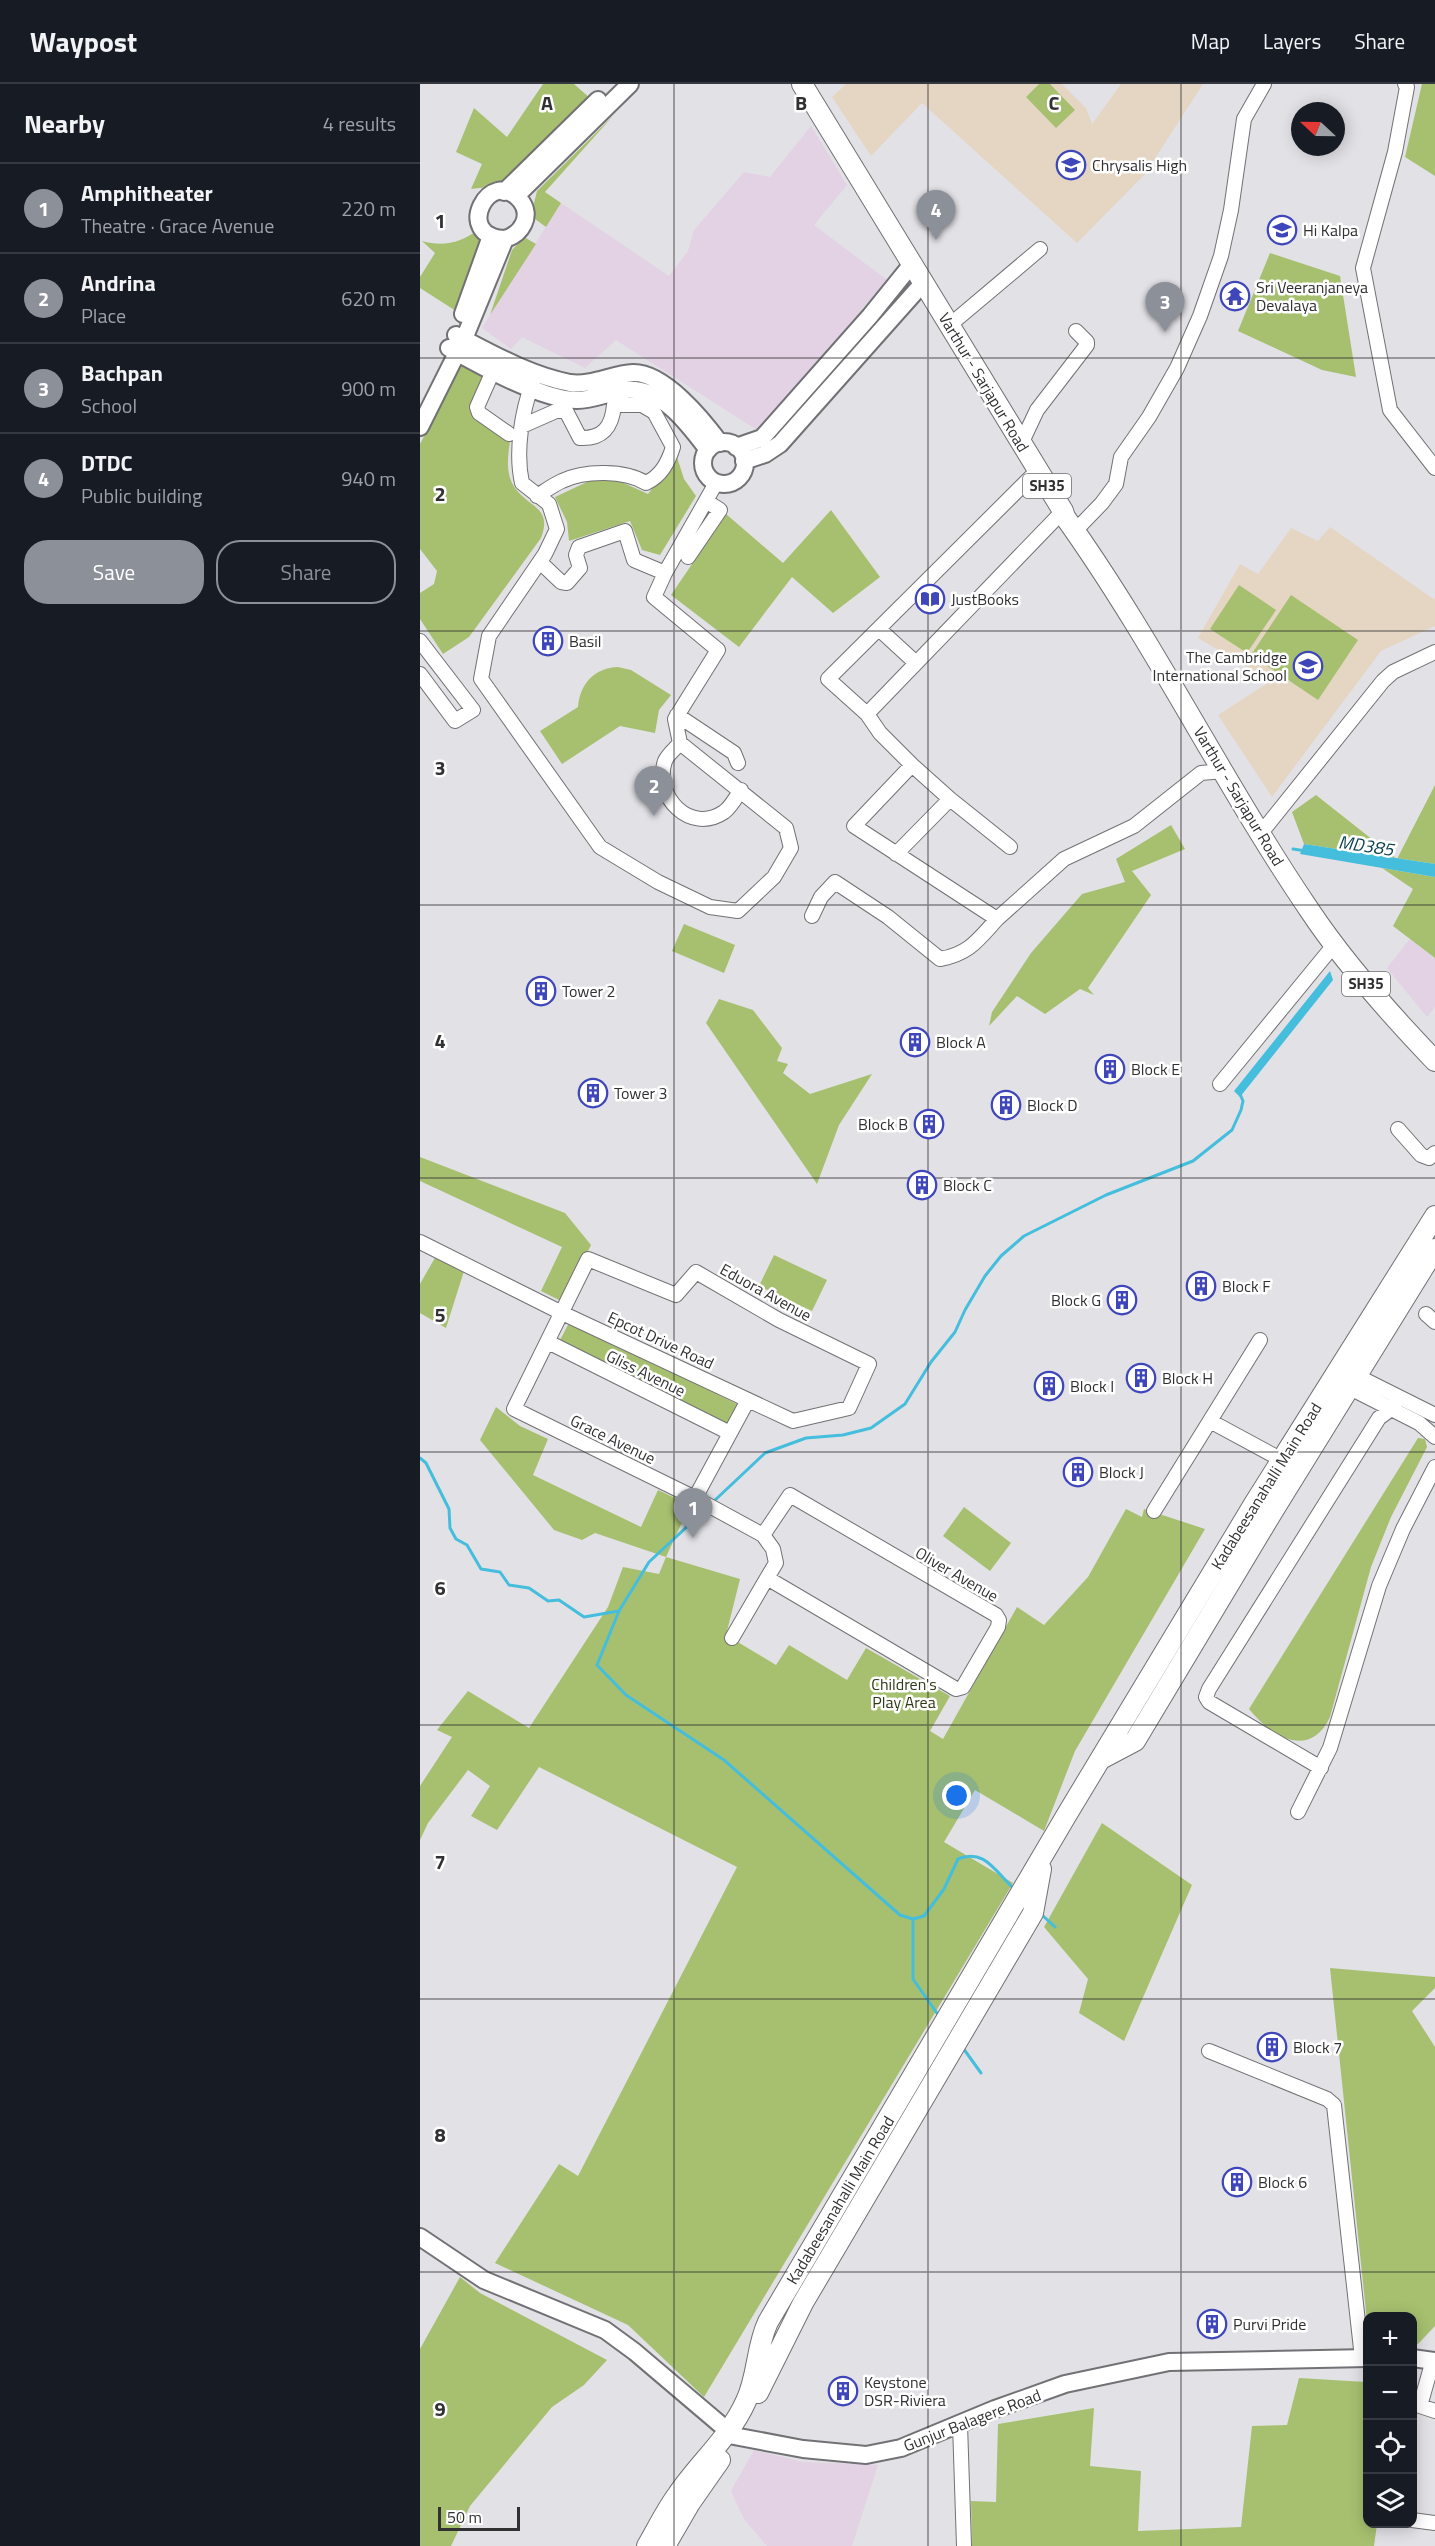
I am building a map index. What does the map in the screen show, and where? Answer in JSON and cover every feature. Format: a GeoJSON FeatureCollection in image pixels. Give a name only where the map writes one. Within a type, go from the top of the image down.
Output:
{"type":"FeatureCollection","features":[{"type":"Feature","properties":{"kind":"main road","name":"Varthur - Sarjapur Road"},"geometry":{"type":"LineString","coordinates":[[802,84],[951,324],[1037,471],[1299,894],[1334,945],[1393,1018],[1435,1061]]}},
{"type":"Feature","properties":{"kind":"main road","name":"Kadabeesanahalli Main Road"},"geometry":{"type":"LineString","coordinates":[[665,2546],[731,2434],[746,2402],[752,2386],[761,2340],[768,2322],[1100,1759],[1281,1460],[1435,1216]]}},
{"type":"Feature","properties":{"kind":"main road","name":"Kadabeesanahalli Main Road"},"geometry":{"type":"LineString","coordinates":[[1100,1759],[1135,1741],[1273,1511],[1435,1249]]}},
{"type":"Feature","properties":{"kind":"main road","name":"Kadabeesanahalli Main Road"},"geometry":{"type":"LineString","coordinates":[[647,2546],[677,2495],[731,2434]]}},
{"type":"Feature","properties":{"kind":"street"},"geometry":{"type":"LineString","coordinates":[[510,194],[614,84]]}},
{"type":"Feature","properties":{"kind":"street"},"geometry":{"type":"LineString","coordinates":[[510,194],[525,209],[524,223],[517,234],[498,238],[481,226],[478,212],[481,204],[489,195],[510,194],[630,84]]}},
{"type":"Feature","properties":{"kind":"street"},"geometry":{"type":"LineString","coordinates":[[1075,531],[1102,503],[1116,484],[1121,457],[1149,417],[1177,368],[1200,316],[1221,256],[1231,210],[1244,119],[1264,84]]}},
{"type":"Feature","properties":{"kind":"street"},"geometry":{"type":"LineString","coordinates":[[1405,84],[1407,87],[1395,152],[1363,268],[1390,410],[1435,468]]}},
{"type":"Feature","properties":{"kind":"street"},"geometry":{"type":"LineString","coordinates":[[420,427],[457,344],[498,238]]}},
{"type":"Feature","properties":{"kind":"street"},"geometry":{"type":"LineString","coordinates":[[951,324],[1040,249]]}},
{"type":"Feature","properties":{"kind":"street"},"geometry":{"type":"LineString","coordinates":[[876,322],[912,264]]}},
{"type":"Feature","properties":{"kind":"street"},"geometry":{"type":"LineString","coordinates":[[457,344],[577,400],[636,389],[653,395],[727,450],[744,469],[738,478],[728,484],[716,483],[707,476],[703,465],[727,450],[762,438],[876,322],[924,282]]}},
{"type":"Feature","properties":{"kind":"street"},"geometry":{"type":"LineString","coordinates":[[1021,444],[1037,410],[1087,345],[1076,331]]}},
{"type":"Feature","properties":{"kind":"street"},"geometry":{"type":"LineString","coordinates":[[457,344],[493,371],[533,381]]}},
{"type":"Feature","properties":{"kind":"street"},"geometry":{"type":"LineString","coordinates":[[420,403],[457,344]]}},
{"type":"Feature","properties":{"kind":"street"},"geometry":{"type":"LineString","coordinates":[[493,371],[477,407],[479,413],[509,434]]}},
{"type":"Feature","properties":{"kind":"street"},"geometry":{"type":"LineString","coordinates":[[533,381],[522,426],[519,469],[522,483],[549,504],[557,529],[540,562],[489,636],[481,679],[600,848],[658,882],[710,907],[738,911],[774,878],[791,848],[786,828],[680,743],[675,718],[718,650],[654,597],[665,573],[716,483]]}},
{"type":"Feature","properties":{"kind":"street"},"geometry":{"type":"LineString","coordinates":[[522,426],[556,411],[566,411],[580,438],[591,438],[604,431],[613,420],[614,405],[642,405],[654,412],[673,447],[668,462],[655,479],[646,483],[636,477],[594,473],[563,480],[537,496]]}},
{"type":"Feature","properties":{"kind":"street"},"geometry":{"type":"LineString","coordinates":[[1010,847],[912,765],[880,733],[867,714],[828,679],[1037,471]]}},
{"type":"Feature","properties":{"kind":"street"},"geometry":{"type":"LineString","coordinates":[[688,558],[720,510],[706,501]]}},
{"type":"Feature","properties":{"kind":"street"},"geometry":{"type":"LineString","coordinates":[[867,714],[1063,511]]}},
{"type":"Feature","properties":{"kind":"street"},"geometry":{"type":"LineString","coordinates":[[540,562],[561,582],[567,583],[580,568],[576,555],[579,547],[625,531],[634,560],[665,573]]}},
{"type":"Feature","properties":{"kind":"street"},"geometry":{"type":"LineString","coordinates":[[879,628],[916,663]]}},
{"type":"Feature","properties":{"kind":"street"},"geometry":{"type":"LineString","coordinates":[[420,641],[473,710],[455,721],[420,674]]}},
{"type":"Feature","properties":{"kind":"street"},"geometry":{"type":"LineString","coordinates":[[1261,833],[1383,681],[1394,672],[1435,652]]}},
{"type":"Feature","properties":{"kind":"street"},"geometry":{"type":"LineString","coordinates":[[677,715],[734,753],[738,764]]}},
{"type":"Feature","properties":{"kind":"street"},"geometry":{"type":"LineString","coordinates":[[680,743],[666,759],[663,778],[666,796],[677,810],[689,817],[708,819],[725,812],[741,790]]}},
{"type":"Feature","properties":{"kind":"street"},"geometry":{"type":"LineString","coordinates":[[912,765],[854,826],[997,919]]}},
{"type":"Feature","properties":{"kind":"street"},"geometry":{"type":"LineString","coordinates":[[812,916],[821,897],[835,882],[888,917],[940,959],[955,956],[971,948],[997,919],[1064,859],[1134,826],[1201,773],[1224,771]]}},
{"type":"Feature","properties":{"kind":"street"},"geometry":{"type":"LineString","coordinates":[[896,854],[950,799]]}},
{"type":"Feature","properties":{"kind":"street"},"geometry":{"type":"LineString","coordinates":[[1220,1084],[1334,945]]}},
{"type":"Feature","properties":{"kind":"street"},"geometry":{"type":"LineString","coordinates":[[1398,1129],[1422,1155],[1429,1158],[1435,1154]]}},
{"type":"Feature","properties":{"kind":"street","name":"Epcot Drive Road"},"geometry":{"type":"LineString","coordinates":[[420,1242],[562,1313],[793,1421],[849,1408],[869,1364]]}},
{"type":"Feature","properties":{"kind":"street","name":"Eduora Avenue"},"geometry":{"type":"LineString","coordinates":[[562,1313],[588,1259],[676,1295],[696,1272],[779,1320],[869,1364]]}},
{"type":"Feature","properties":{"kind":"street"},"geometry":{"type":"LineString","coordinates":[[548,1342],[562,1313]]}},
{"type":"Feature","properties":{"kind":"street"},"geometry":{"type":"LineString","coordinates":[[1154,1511],[1260,1340]]}},
{"type":"Feature","properties":{"kind":"street","name":"Gliss Avenue"},"geometry":{"type":"LineString","coordinates":[[548,1342],[730,1433]]}},
{"type":"Feature","properties":{"kind":"street","name":"Grace Avenue"},"geometry":{"type":"LineString","coordinates":[[548,1342],[514,1409],[696,1498],[763,1535]]}},
{"type":"Feature","properties":{"kind":"street"},"geometry":{"type":"LineString","coordinates":[[1353,1382],[1395,1403],[1435,1415]]}},
{"type":"Feature","properties":{"kind":"street"},"geometry":{"type":"LineString","coordinates":[[696,1498],[748,1400]]}},
{"type":"Feature","properties":{"kind":"street"},"geometry":{"type":"LineString","coordinates":[[1395,1403],[1435,1437]]}},
{"type":"Feature","properties":{"kind":"street"},"geometry":{"type":"LineString","coordinates":[[1321,1768],[1209,1702],[1206,1696],[1379,1418],[1395,1403]]}},
{"type":"Feature","properties":{"kind":"street"},"geometry":{"type":"LineString","coordinates":[[1210,1421],[1281,1460]]}},
{"type":"Feature","properties":{"kind":"street"},"geometry":{"type":"LineString","coordinates":[[1298,1812],[1330,1748],[1379,1586],[1403,1529],[1435,1467]]}},
{"type":"Feature","properties":{"kind":"street","name":"Oliver Avenue"},"geometry":{"type":"LineString","coordinates":[[763,1535],[790,1495],[996,1615],[999,1620],[998,1627],[963,1687],[956,1689],[767,1578]]}},
{"type":"Feature","properties":{"kind":"street"},"geometry":{"type":"LineString","coordinates":[[732,1638],[776,1563],[773,1549],[763,1535]]}},
{"type":"Feature","properties":{"kind":"street"},"geometry":{"type":"LineString","coordinates":[[1209,2051],[1327,2099],[1334,2104],[1363,2342]]}},
{"type":"Feature","properties":{"kind":"street"},"geometry":{"type":"LineString","coordinates":[[420,2237],[484,2280],[605,2330],[635,2352],[731,2434]]}},
{"type":"Feature","properties":{"kind":"street","name":"Gunjur Balagere Road"},"geometry":{"type":"LineString","coordinates":[[731,2434],[803,2449],[866,2455],[901,2448],[1065,2384],[1169,2362],[1363,2358]]}},
{"type":"Feature","properties":{"kind":"street"},"geometry":{"type":"LineString","coordinates":[[1417,2358],[1434,2360],[1420,2406],[1435,2411]]}},
{"type":"Feature","properties":{"kind":"street"},"geometry":{"type":"LineString","coordinates":[[960,2424],[964,2546]]}},
{"type":"Feature","properties":{"kind":"street"},"geometry":{"type":"LineString","coordinates":[[1417,2521],[1435,2523]]}},
{"type":"Feature","properties":{"kind":"shaded area","name":"Chrysalis High"},"geometry":{"type":"Polygon","coordinates":[[[846,84],[1062,84],[1086,108],[1092,124],[1121,84],[1203,84],[1145,174],[1077,243],[922,103],[871,156],[832,97],[846,84]]]}},
{"type":"Feature","properties":{"kind":"shaded area"},"geometry":{"type":"Polygon","coordinates":[[[811,126],[847,185],[814,225],[887,280],[757,430],[616,340],[585,368],[522,337],[511,349],[482,328],[561,203],[669,276],[688,251],[694,230],[744,172],[770,177],[811,126]]]}},
{"type":"Feature","properties":{"kind":"shaded area","name":"The Cambridge International School"},"geometry":{"type":"Polygon","coordinates":[[[1330,527],[1435,600],[1435,626],[1381,651],[1272,797],[1218,715],[1271,681],[1198,638],[1240,564],[1258,574],[1291,528],[1318,541],[1330,527]]]}},
{"type":"Feature","properties":{"kind":"shaded area"},"geometry":{"type":"Polygon","coordinates":[[[1410,939],[1435,958],[1435,1007],[1427,1017],[1387,968],[1410,939]]]}},
{"type":"Feature","properties":{"kind":"shaded area"},"geometry":{"type":"Polygon","coordinates":[[[754,2450],[803,2462],[878,2465],[852,2546],[767,2546],[744,2519],[731,2491],[754,2450]]]}},
{"type":"Feature","properties":{"kind":"green space"},"geometry":{"type":"Polygon","coordinates":[[[543,84],[574,84],[591,99],[515,174],[496,186],[471,189],[482,164],[456,152],[474,108],[507,137],[543,84]]]}},
{"type":"Feature","properties":{"kind":"green space"},"geometry":{"type":"Polygon","coordinates":[[[1039,84],[1050,84],[1075,110],[1056,128],[1026,97],[1039,84]]]}},
{"type":"Feature","properties":{"kind":"green space"},"geometry":{"type":"Polygon","coordinates":[[[1422,84],[1435,84],[1435,176],[1405,157],[1422,84]]]}},
{"type":"Feature","properties":{"kind":"green space"},"geometry":{"type":"Polygon","coordinates":[[[613,116],[545,192],[561,203],[546,227],[535,219],[534,203],[537,191],[613,116]]]}},
{"type":"Feature","properties":{"kind":"green space"},"geometry":{"type":"Polygon","coordinates":[[[479,229],[482,236],[456,311],[420,288],[420,277],[435,253],[422,241],[445,244],[459,241],[479,229]]]}},
{"type":"Feature","properties":{"kind":"green space"},"geometry":{"type":"Polygon","coordinates":[[[524,237],[536,244],[490,315],[512,250],[524,237]]]}},
{"type":"Feature","properties":{"kind":"green space"},"geometry":{"type":"Polygon","coordinates":[[[1270,253],[1340,276],[1356,377],[1322,370],[1238,331],[1270,253]]]}},
{"type":"Feature","properties":{"kind":"green space"},"geometry":{"type":"Polygon","coordinates":[[[462,364],[486,376],[476,413],[510,441],[508,465],[510,477],[520,494],[541,514],[544,528],[541,538],[469,637],[443,654],[420,619],[420,593],[434,584],[437,571],[420,549],[420,444],[462,364]]]}},
{"type":"Feature","properties":{"kind":"green space"},"geometry":{"type":"Polygon","coordinates":[[[677,457],[684,479],[696,496],[660,555],[642,550],[630,521],[569,541],[567,522],[555,497],[604,474],[648,494],[677,457]]]}},
{"type":"Feature","properties":{"kind":"green space"},"geometry":{"type":"Polygon","coordinates":[[[831,510],[880,577],[833,613],[792,577],[739,647],[671,595],[726,514],[783,563],[831,510]]]}},
{"type":"Feature","properties":{"kind":"green space"},"geometry":{"type":"Polygon","coordinates":[[[1239,585],[1276,610],[1247,653],[1210,629],[1239,585]]]}},
{"type":"Feature","properties":{"kind":"green space"},"geometry":{"type":"Polygon","coordinates":[[[1291,595],[1358,640],[1318,700],[1251,655],[1291,595]]]}},
{"type":"Feature","properties":{"kind":"green space"},"geometry":{"type":"Polygon","coordinates":[[[618,667],[631,670],[671,695],[659,710],[655,733],[620,726],[562,764],[540,731],[578,707],[585,684],[595,674],[618,667]]]}},
{"type":"Feature","properties":{"kind":"green space"},"geometry":{"type":"Polygon","coordinates":[[[1435,785],[1435,864],[1397,858],[1435,785]]]}},
{"type":"Feature","properties":{"kind":"green space"},"geometry":{"type":"Polygon","coordinates":[[[1316,795],[1396,858],[1304,844],[1292,812],[1316,795]]]}},
{"type":"Feature","properties":{"kind":"green space"},"geometry":{"type":"Polygon","coordinates":[[[1171,825],[1185,849],[1132,871],[1151,895],[1088,988],[1094,995],[1080,989],[1045,1014],[1017,996],[989,1026],[992,1012],[1031,953],[1082,894],[1125,882],[1116,859],[1171,825]]]}},
{"type":"Feature","properties":{"kind":"green space"},"geometry":{"type":"Polygon","coordinates":[[[1382,868],[1435,877],[1435,958],[1393,926],[1413,889],[1382,868]]]}},
{"type":"Feature","properties":{"kind":"green space"},"geometry":{"type":"Polygon","coordinates":[[[684,924],[735,945],[724,973],[672,951],[684,924]]]}},
{"type":"Feature","properties":{"kind":"green space"},"geometry":{"type":"Polygon","coordinates":[[[719,999],[753,1010],[782,1048],[777,1061],[788,1064],[783,1073],[810,1094],[872,1074],[839,1125],[817,1184],[706,1023],[719,999]]]}},
{"type":"Feature","properties":{"kind":"green space"},"geometry":{"type":"Polygon","coordinates":[[[420,1157],[565,1213],[591,1245],[563,1302],[541,1291],[562,1247],[420,1181],[420,1157]]]}},
{"type":"Feature","properties":{"kind":"green space"},"geometry":{"type":"Polygon","coordinates":[[[774,1255],[827,1280],[812,1311],[759,1286],[774,1255]]]}},
{"type":"Feature","properties":{"kind":"green space"},"geometry":{"type":"Polygon","coordinates":[[[436,1256],[464,1271],[446,1328],[420,1313],[420,1284],[436,1256]]]}},
{"type":"Feature","properties":{"kind":"green space"},"geometry":{"type":"Polygon","coordinates":[[[570,1321],[739,1405],[728,1426],[559,1342],[570,1321]]]}},
{"type":"Feature","properties":{"kind":"green space"},"geometry":{"type":"Polygon","coordinates":[[[496,1407],[520,1426],[548,1439],[533,1475],[641,1527],[658,1490],[690,1505],[666,1557],[595,1533],[582,1540],[554,1530],[480,1440],[496,1407]]]}},
{"type":"Feature","properties":{"kind":"green space"},"geometry":{"type":"Polygon","coordinates":[[[1418,1438],[1425,1439],[1427,1447],[1391,1517],[1371,1567],[1330,1717],[1322,1730],[1312,1738],[1301,1741],[1290,1740],[1268,1728],[1249,1709],[1418,1438]]]}},
{"type":"Feature","properties":{"kind":"green space"},"geometry":{"type":"Polygon","coordinates":[[[964,1507],[1011,1543],[990,1571],[943,1536],[964,1507]]]}},
{"type":"Feature","properties":{"kind":"green space","name":"Children's Play Area"},"geometry":{"type":"Polygon","coordinates":[[[1126,1509],[1142,1517],[1144,1509],[1205,1529],[1075,1751],[1044,1831],[975,1790],[944,1842],[1013,1883],[704,2397],[628,2325],[495,2263],[559,2164],[578,2176],[737,1867],[539,1767],[497,1830],[471,1816],[490,1786],[468,1770],[428,1823],[420,1840],[420,1786],[452,1737],[437,1730],[468,1691],[529,1728],[608,1607],[623,1567],[659,1574],[666,1557],[740,1579],[726,1635],[776,1665],[789,1645],[847,1680],[866,1648],[950,1696],[930,1731],[943,1739],[1017,1607],[1044,1625],[1088,1577],[1126,1509]]]}},
{"type":"Feature","properties":{"kind":"green space"},"geometry":{"type":"Polygon","coordinates":[[[1102,1823],[1192,1885],[1124,2041],[1079,2013],[1088,1979],[1044,1927],[1102,1823]]]}},
{"type":"Feature","properties":{"kind":"green space"},"geometry":{"type":"Polygon","coordinates":[[[1330,1968],[1435,1977],[1435,1988],[1412,2011],[1435,2047],[1435,2326],[1417,2344],[1417,2312],[1366,2312],[1330,1968]]]}},
{"type":"Feature","properties":{"kind":"green space"},"geometry":{"type":"Polygon","coordinates":[[[460,2277],[480,2293],[607,2360],[584,2385],[552,2407],[470,2506],[451,2546],[420,2546],[420,2349],[460,2277]]]}},
{"type":"Feature","properties":{"kind":"green space"},"geometry":{"type":"Polygon","coordinates":[[[1299,2378],[1363,2382],[1363,2528],[1376,2528],[1374,2546],[972,2546],[971,2501],[996,2502],[998,2424],[1094,2408],[1090,2466],[1141,2471],[1138,2531],[1241,2527],[1252,2426],[1287,2425],[1299,2378]]]}},
{"type":"Feature","properties":{"kind":"water"},"geometry":{"type":"Polygon","coordinates":[[[1304,844],[1435,864],[1435,877],[1300,854],[1304,844]]]}},
{"type":"Feature","properties":{"kind":"water"},"geometry":{"type":"Polygon","coordinates":[[[1330,971],[1333,980],[1240,1097],[1234,1091],[1330,971]]]}},
{"type":"Feature","properties":{"kind":"waterway","name":"MD385"},"geometry":{"type":"LineString","coordinates":[[1293,849],[1306,851]]}},
{"type":"Feature","properties":{"kind":"waterway"},"geometry":{"type":"LineString","coordinates":[[713,1502],[765,1453],[806,1438],[843,1435],[871,1428],[905,1404],[931,1362],[955,1332],[985,1276],[1001,1256],[1024,1236],[1106,1195],[1193,1161],[1232,1130],[1241,1110],[1243,1101],[1240,1094]]}},
{"type":"Feature","properties":{"kind":"waterway"},"geometry":{"type":"LineString","coordinates":[[420,1458],[426,1463],[449,1509],[450,1528],[456,1539],[467,1545],[481,1569],[500,1572],[509,1585],[529,1588],[548,1601],[559,1600],[584,1617],[619,1611],[649,1562],[706,1509]]}},
{"type":"Feature","properties":{"kind":"waterway"},"geometry":{"type":"LineString","coordinates":[[619,1611],[597,1665],[626,1695],[724,1760],[900,1915],[913,1919],[924,1916],[944,1889],[958,1859],[967,1856],[989,1863],[1014,1889]]}},
{"type":"Feature","properties":{"kind":"waterway"},"geometry":{"type":"LineString","coordinates":[[1041,1914],[1055,1927]]}},
{"type":"Feature","properties":{"kind":"waterway"},"geometry":{"type":"LineString","coordinates":[[913,1919],[913,1979],[939,2016]]}},
{"type":"Feature","properties":{"kind":"waterway"},"geometry":{"type":"LineString","coordinates":[[963,2048],[981,2073]]}},
{"type":"Feature","properties":{"kind":"place","name":"Chrysalis High"},"geometry":{"type":"Point","coordinates":[1071,165]}},
{"type":"Feature","properties":{"kind":"place","name":"Hi Kalpa"},"geometry":{"type":"Point","coordinates":[1282,230]}},
{"type":"Feature","properties":{"kind":"place","name":"DTDC"},"geometry":{"type":"Point","coordinates":[936,240]}},
{"type":"Feature","properties":{"kind":"place","name":"Sri Veeranjaneya Devalaya"},"geometry":{"type":"Point","coordinates":[1235,296]}},
{"type":"Feature","properties":{"kind":"place","name":"Bachpan"},"geometry":{"type":"Point","coordinates":[1165,332]}},
{"type":"Feature","properties":{"kind":"place","name":"JustBooks"},"geometry":{"type":"Point","coordinates":[930,599]}},
{"type":"Feature","properties":{"kind":"place","name":"Basil"},"geometry":{"type":"Point","coordinates":[548,641]}},
{"type":"Feature","properties":{"kind":"place","name":"The Cambridge International School"},"geometry":{"type":"Point","coordinates":[1308,666]}},
{"type":"Feature","properties":{"kind":"place","name":"Andrina"},"geometry":{"type":"Point","coordinates":[654,816]}},
{"type":"Feature","properties":{"kind":"place","name":"Tower 2"},"geometry":{"type":"Point","coordinates":[541,991]}},
{"type":"Feature","properties":{"kind":"place","name":"Block A"},"geometry":{"type":"Point","coordinates":[915,1042]}},
{"type":"Feature","properties":{"kind":"place","name":"Block E"},"geometry":{"type":"Point","coordinates":[1110,1069]}},
{"type":"Feature","properties":{"kind":"place","name":"Tower 3"},"geometry":{"type":"Point","coordinates":[593,1093]}},
{"type":"Feature","properties":{"kind":"place","name":"Block D"},"geometry":{"type":"Point","coordinates":[1006,1105]}},
{"type":"Feature","properties":{"kind":"place","name":"Block B"},"geometry":{"type":"Point","coordinates":[929,1124]}},
{"type":"Feature","properties":{"kind":"place","name":"Block C"},"geometry":{"type":"Point","coordinates":[922,1185]}},
{"type":"Feature","properties":{"kind":"place","name":"Block F"},"geometry":{"type":"Point","coordinates":[1201,1286]}},
{"type":"Feature","properties":{"kind":"place","name":"Block G"},"geometry":{"type":"Point","coordinates":[1122,1300]}},
{"type":"Feature","properties":{"kind":"place","name":"Block H"},"geometry":{"type":"Point","coordinates":[1141,1378]}},
{"type":"Feature","properties":{"kind":"place","name":"Block I"},"geometry":{"type":"Point","coordinates":[1049,1386]}},
{"type":"Feature","properties":{"kind":"place","name":"Block J"},"geometry":{"type":"Point","coordinates":[1078,1472]}},
{"type":"Feature","properties":{"kind":"place","name":"Amphitheater"},"geometry":{"type":"Point","coordinates":[693,1538]}},
{"type":"Feature","properties":{"kind":"place","name":"Block 7"},"geometry":{"type":"Point","coordinates":[1272,2047]}},
{"type":"Feature","properties":{"kind":"place","name":"Block 6"},"geometry":{"type":"Point","coordinates":[1237,2182]}},
{"type":"Feature","properties":{"kind":"place","name":"Purvi Pride"},"geometry":{"type":"Point","coordinates":[1212,2324]}},
{"type":"Feature","properties":{"kind":"place","name":"Keystone DSR-Riviera"},"geometry":{"type":"Point","coordinates":[843,2391]}}]}
